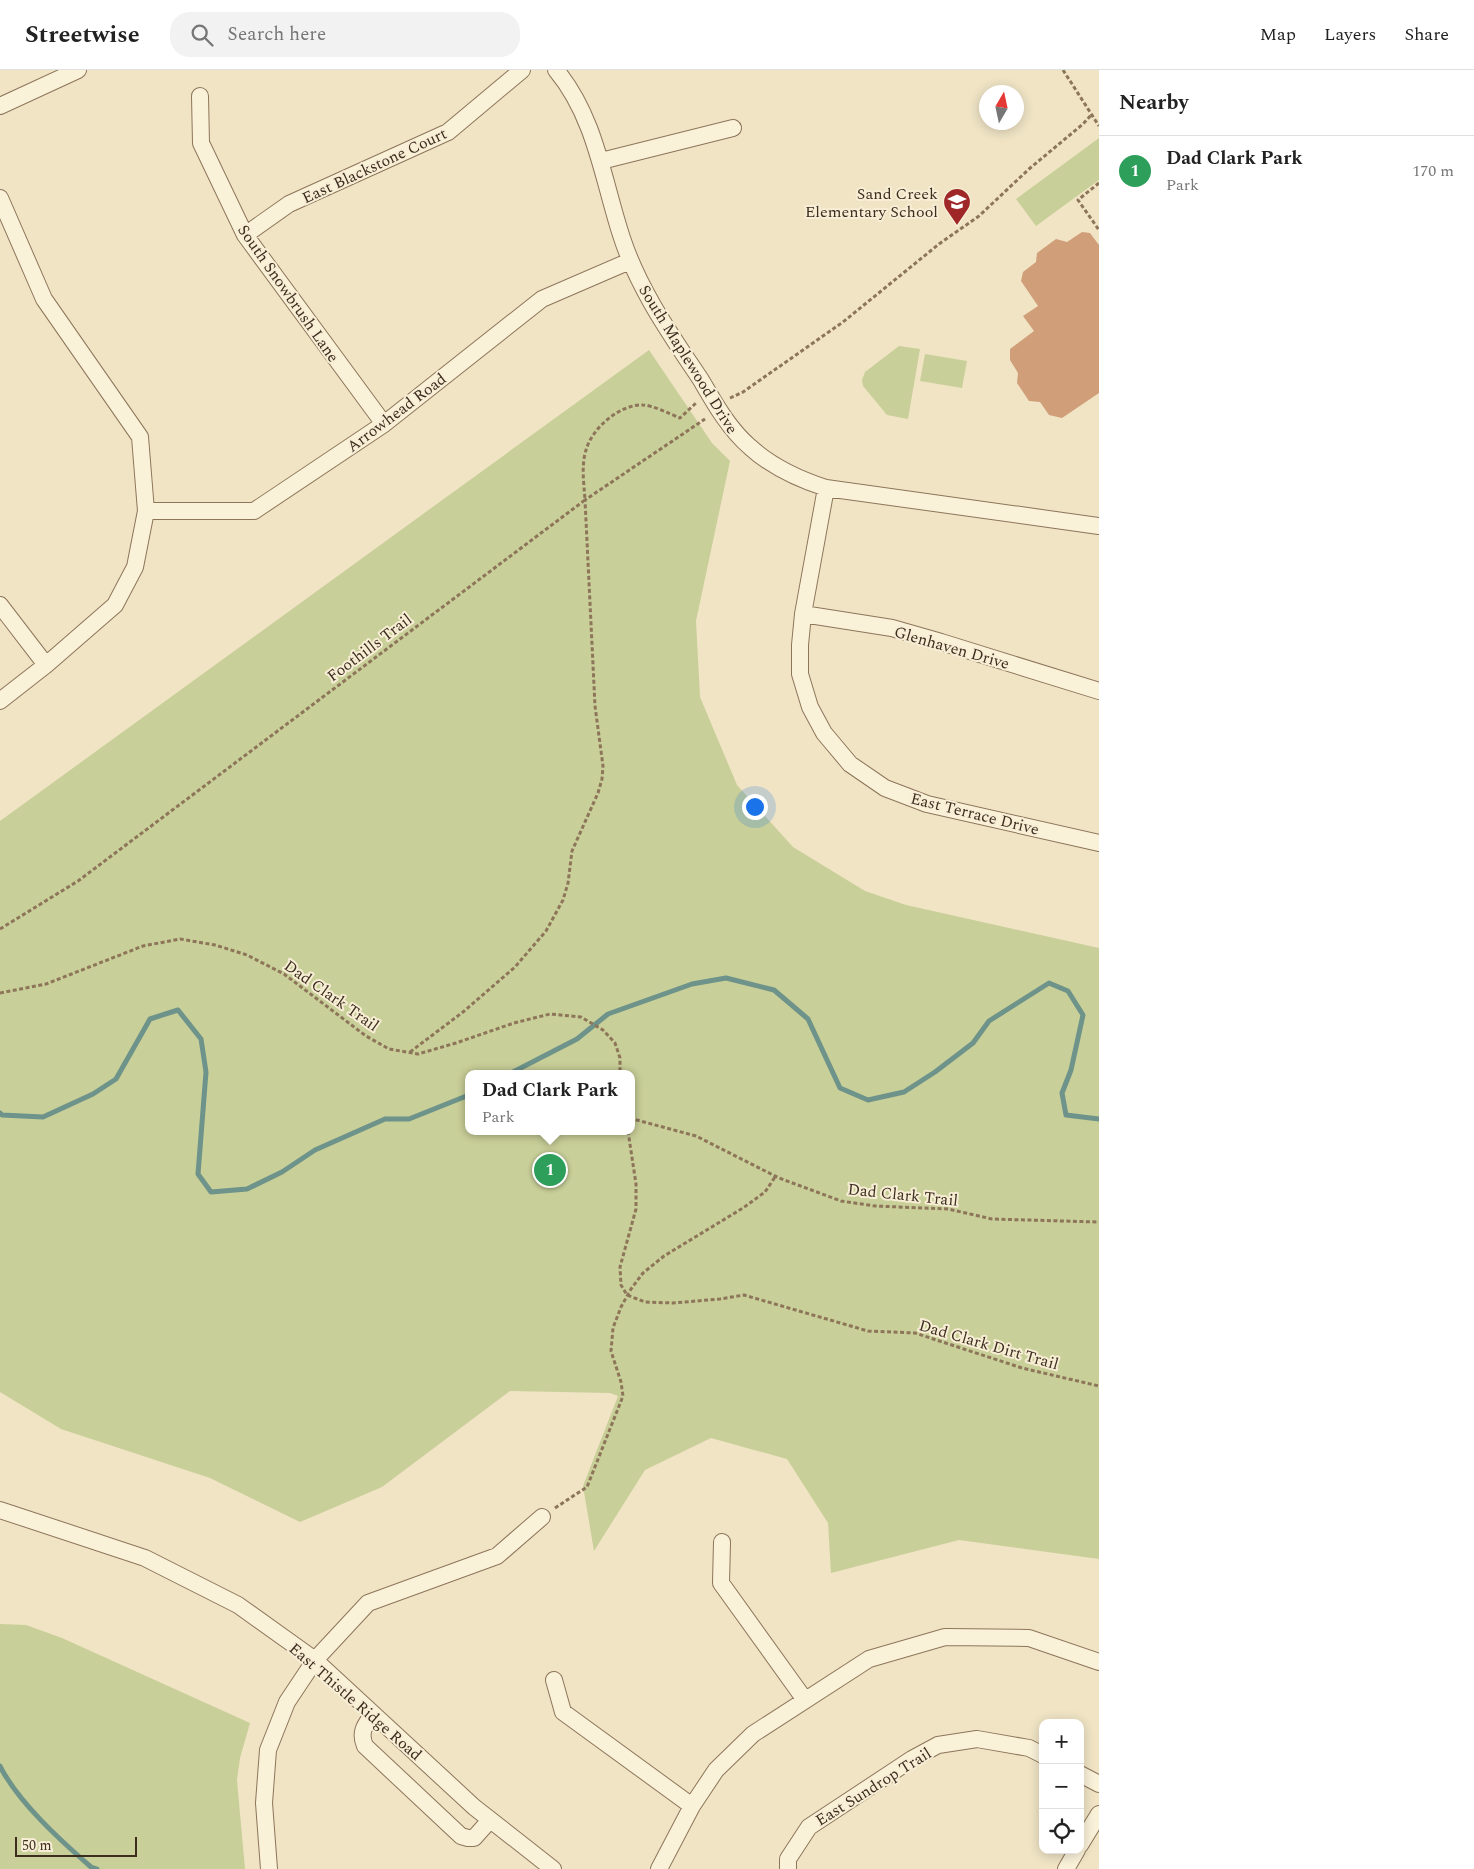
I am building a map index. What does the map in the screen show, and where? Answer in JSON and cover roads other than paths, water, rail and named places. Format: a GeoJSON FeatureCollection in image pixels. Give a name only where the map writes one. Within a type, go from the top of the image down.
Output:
{"type":"FeatureCollection","features":[{"type":"Feature","properties":{"kind":"street"},"geometry":{"type":"LineString","coordinates":[[0,106],[78,70]]}},
{"type":"Feature","properties":{"kind":"street","name":"East Blackstone Court"},"geometry":{"type":"LineString","coordinates":[[245,235],[289,204],[448,132],[522,70]]}},
{"type":"Feature","properties":{"kind":"street","name":"South Maplewood Drive"},"geometry":{"type":"LineString","coordinates":[[556,70],[581,107],[601,161],[621,236],[640,284],[712,399],[739,437],[759,455],[795,476],[826,488],[1099,526]]}},
{"type":"Feature","properties":{"kind":"street","name":"South Snowbrush Lane"},"geometry":{"type":"LineString","coordinates":[[200,96],[201,143],[245,235],[384,424]]}},
{"type":"Feature","properties":{"kind":"street"},"geometry":{"type":"LineString","coordinates":[[601,161],[733,128]]}},
{"type":"Feature","properties":{"kind":"street"},"geometry":{"type":"LineString","coordinates":[[0,198],[44,299],[140,437],[146,511],[135,567],[115,605],[46,665],[0,701]]}},
{"type":"Feature","properties":{"kind":"street","name":"Arrowhead Road"},"geometry":{"type":"LineString","coordinates":[[146,511],[254,511],[384,424],[542,299],[630,261]]}},
{"type":"Feature","properties":{"kind":"street","name":"East Terrace Drive"},"geometry":{"type":"LineString","coordinates":[[826,488],[803,614],[800,645],[800,674],[810,707],[824,733],[850,764],[885,788],[926,804],[1099,843]]}},
{"type":"Feature","properties":{"kind":"street"},"geometry":{"type":"LineString","coordinates":[[0,605],[46,665]]}},
{"type":"Feature","properties":{"kind":"street","name":"Glenhaven Drive"},"geometry":{"type":"LineString","coordinates":[[803,614],[892,628],[1099,691]]}},
{"type":"Feature","properties":{"kind":"street","name":"East Thistle Ridge Road"},"geometry":{"type":"LineString","coordinates":[[0,1510],[145,1558],[238,1605],[315,1660],[474,1807],[553,1869]]}},
{"type":"Feature","properties":{"kind":"street"},"geometry":{"type":"LineString","coordinates":[[269,1869],[264,1803],[268,1750],[287,1702],[315,1660],[368,1603],[497,1556],[542,1517]]}},
{"type":"Feature","properties":{"kind":"street"},"geometry":{"type":"LineString","coordinates":[[722,1542],[721,1583],[805,1700]]}},
{"type":"Feature","properties":{"kind":"street"},"geometry":{"type":"LineString","coordinates":[[660,1869],[692,1806],[716,1770],[753,1734],[869,1659],[945,1637],[1029,1638],[1099,1662]]}},
{"type":"Feature","properties":{"kind":"street"},"geometry":{"type":"LineString","coordinates":[[554,1680],[563,1712],[692,1806]]}},
{"type":"Feature","properties":{"kind":"street"},"geometry":{"type":"LineString","coordinates":[[373,1714],[362,1730],[365,1746],[461,1836],[474,1838],[490,1820]]}},
{"type":"Feature","properties":{"kind":"street","name":"East Sundrop Trail"},"geometry":{"type":"LineString","coordinates":[[788,1869],[788,1859],[809,1826],[912,1759],[938,1745],[977,1739],[1029,1748],[1039,1753]]}},
{"type":"Feature","properties":{"kind":"street"},"geometry":{"type":"LineString","coordinates":[[1084,1776],[1099,1784]]}},
{"type":"Feature","properties":{"kind":"street"},"geometry":{"type":"LineString","coordinates":[[1084,1838],[1099,1814]]}},
{"type":"Feature","properties":{"kind":"street"},"geometry":{"type":"LineString","coordinates":[[1066,1869],[1075,1854]]}},
{"type":"Feature","properties":{"kind":"waterway"},"geometry":{"type":"LineString","coordinates":[[517,1070],[577,1039],[608,1014],[692,984],[726,978],[774,990],[808,1019],[840,1088],[868,1100],[904,1092],[935,1072],[973,1043],[989,1021],[1049,983],[1068,991],[1083,1015],[1071,1070],[1062,1093],[1066,1115],[1099,1119]]}},
{"type":"Feature","properties":{"kind":"waterway"},"geometry":{"type":"LineString","coordinates":[[0,1113],[2,1115],[43,1117],[93,1094],[116,1079],[150,1019],[178,1010],[201,1039],[206,1072],[198,1174],[211,1192],[247,1189],[282,1172],[315,1150],[385,1119],[409,1119],[465,1097]]}},
{"type":"Feature","properties":{"kind":"waterway"},"geometry":{"type":"LineString","coordinates":[[0,1766],[17,1793],[41,1820],[91,1867],[97,1869]]}},
{"type":"Feature","properties":{"kind":"place","name":"Sand Creek Elementary School"},"geometry":{"type":"Point","coordinates":[957,226]}},
{"type":"Feature","properties":{"kind":"place","name":"Dad Clark Park"},"geometry":{"type":"Point","coordinates":[550,1170]}}]}
